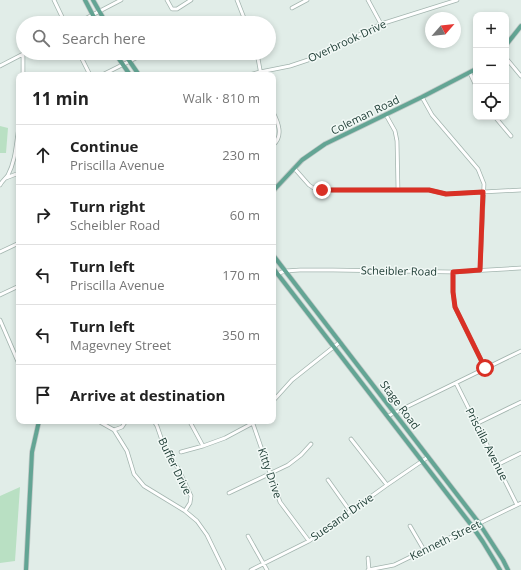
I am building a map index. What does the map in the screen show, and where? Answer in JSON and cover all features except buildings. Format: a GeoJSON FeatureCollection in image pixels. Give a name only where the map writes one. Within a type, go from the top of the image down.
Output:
{"type":"FeatureCollection","features":[{"type":"Feature","properties":{"kind":"main road"},"geometry":{"type":"LineString","coordinates":[[85,0],[93,15]]}},
{"type":"Feature","properties":{"kind":"main road"},"geometry":{"type":"LineString","coordinates":[[93,0],[102,16]]}},
{"type":"Feature","properties":{"kind":"main road"},"geometry":{"type":"LineString","coordinates":[[509,41],[521,26]]}},
{"type":"Feature","properties":{"kind":"main road"},"geometry":{"type":"LineString","coordinates":[[120,60],[128,72]]}},
{"type":"Feature","properties":{"kind":"main road"},"geometry":{"type":"LineString","coordinates":[[130,62],[137,72]]}},
{"type":"Feature","properties":{"kind":"main road","name":"Coleman Road"},"geometry":{"type":"LineString","coordinates":[[276,187],[302,160],[325,144],[473,72]]}},
{"type":"Feature","properties":{"kind":"main road","name":"Stage Road"},"geometry":{"type":"LineString","coordinates":[[276,259],[479,523],[508,570]]}},
{"type":"Feature","properties":{"kind":"main road","name":"Stage Road"},"geometry":{"type":"LineString","coordinates":[[277,274],[472,526],[500,570]]}},
{"type":"Feature","properties":{"kind":"main road"},"geometry":{"type":"LineString","coordinates":[[36,424],[37,432]]}},
{"type":"Feature","properties":{"kind":"main road"},"geometry":{"type":"LineString","coordinates":[[26,570],[32,452],[39,424]]}},
{"type":"Feature","properties":{"kind":"street"},"geometry":{"type":"LineString","coordinates":[[54,0],[62,16]]}},
{"type":"Feature","properties":{"kind":"street"},"geometry":{"type":"LineString","coordinates":[[93,15],[121,0]]}},
{"type":"Feature","properties":{"kind":"street"},"geometry":{"type":"LineString","coordinates":[[167,0],[172,9],[177,9],[190,0]]}},
{"type":"Feature","properties":{"kind":"street"},"geometry":{"type":"LineString","coordinates":[[238,0],[244,16]]}},
{"type":"Feature","properties":{"kind":"street"},"geometry":{"type":"LineString","coordinates":[[292,8],[307,0]]}},
{"type":"Feature","properties":{"kind":"street"},"geometry":{"type":"LineString","coordinates":[[368,0],[380,24]]}},
{"type":"Feature","properties":{"kind":"street","name":"Overbrook Drive"},"geometry":{"type":"LineString","coordinates":[[264,72],[308,60],[380,24],[457,0]]}},
{"type":"Feature","properties":{"kind":"street"},"geometry":{"type":"LineString","coordinates":[[0,66],[16,57]]}},
{"type":"Feature","properties":{"kind":"street"},"geometry":{"type":"LineString","coordinates":[[23,72],[24,60]]}},
{"type":"Feature","properties":{"kind":"street"},"geometry":{"type":"LineString","coordinates":[[82,60],[88,72]]}},
{"type":"Feature","properties":{"kind":"street"},"geometry":{"type":"LineString","coordinates":[[108,72],[134,60]]}},
{"type":"Feature","properties":{"kind":"street"},"geometry":{"type":"LineString","coordinates":[[257,60],[260,72]]}},
{"type":"Feature","properties":{"kind":"street"},"geometry":{"type":"LineString","coordinates":[[509,62],[521,76]]}},
{"type":"Feature","properties":{"kind":"street"},"geometry":{"type":"LineString","coordinates":[[470,73],[475,84]]}},
{"type":"Feature","properties":{"kind":"street"},"geometry":{"type":"LineString","coordinates":[[422,97],[432,115],[478,169],[484,184],[480,270]]}},
{"type":"Feature","properties":{"kind":"street"},"geometry":{"type":"LineString","coordinates":[[386,115],[395,131],[397,141],[398,190]]}},
{"type":"Feature","properties":{"kind":"street"},"geometry":{"type":"LineString","coordinates":[[276,118],[279,125],[280,135],[276,143]]}},
{"type":"Feature","properties":{"kind":"street"},"geometry":{"type":"LineString","coordinates":[[498,120],[511,136]]}},
{"type":"Feature","properties":{"kind":"street"},"geometry":{"type":"LineString","coordinates":[[0,185],[7,177],[13,163],[16,145]]}},
{"type":"Feature","properties":{"kind":"street"},"geometry":{"type":"LineString","coordinates":[[294,168],[314,189],[322,190],[429,190],[446,194],[521,190]]}},
{"type":"Feature","properties":{"kind":"street"},"geometry":{"type":"LineString","coordinates":[[4,179],[16,174]]}},
{"type":"Feature","properties":{"kind":"street"},"geometry":{"type":"LineString","coordinates":[[0,252],[16,244]]}},
{"type":"Feature","properties":{"kind":"street","name":"Scheibler Road"},"geometry":{"type":"LineString","coordinates":[[277,274],[285,271],[327,270],[453,272],[521,268]]}},
{"type":"Feature","properties":{"kind":"street"},"geometry":{"type":"LineString","coordinates":[[453,272],[455,307],[485,368]]}},
{"type":"Feature","properties":{"kind":"street"},"geometry":{"type":"LineString","coordinates":[[0,295],[16,287]]}},
{"type":"Feature","properties":{"kind":"street"},"geometry":{"type":"LineString","coordinates":[[0,320],[16,357]]}},
{"type":"Feature","properties":{"kind":"street"},"geometry":{"type":"LineString","coordinates":[[276,398],[292,380],[340,342]]}},
{"type":"Feature","properties":{"kind":"street"},"geometry":{"type":"LineString","coordinates":[[388,416],[521,351]]}},
{"type":"Feature","properties":{"kind":"street","name":"Priscilla Avenue"},"geometry":{"type":"LineString","coordinates":[[456,383],[517,505]]}},
{"type":"Feature","properties":{"kind":"street"},"geometry":{"type":"LineString","coordinates":[[476,424],[521,402]]}},
{"type":"Feature","properties":{"kind":"street"},"geometry":{"type":"LineString","coordinates":[[103,424],[114,430],[127,451],[134,474],[144,486],[185,511],[197,521],[207,534],[224,570]]}},
{"type":"Feature","properties":{"kind":"street"},"geometry":{"type":"LineString","coordinates":[[114,430],[122,427],[124,424]]}},
{"type":"Feature","properties":{"kind":"street","name":"Buffer Drive"},"geometry":{"type":"LineString","coordinates":[[156,424],[166,452],[178,468],[191,496],[190,503],[185,511]]}},
{"type":"Feature","properties":{"kind":"street"},"geometry":{"type":"LineString","coordinates":[[191,424],[204,446]]}},
{"type":"Feature","properties":{"kind":"street"},"geometry":{"type":"LineString","coordinates":[[181,452],[204,446],[224,438],[249,424]]}},
{"type":"Feature","properties":{"kind":"street","name":"Kitty Drive"},"geometry":{"type":"LineString","coordinates":[[254,424],[280,502],[309,541]]}},
{"type":"Feature","properties":{"kind":"street"},"geometry":{"type":"LineString","coordinates":[[351,439],[387,485]]}},
{"type":"Feature","properties":{"kind":"street"},"geometry":{"type":"LineString","coordinates":[[229,493],[288,465],[301,456],[310,444]]}},
{"type":"Feature","properties":{"kind":"street"},"geometry":{"type":"LineString","coordinates":[[497,465],[521,453]]}},
{"type":"Feature","properties":{"kind":"street","name":"Suesand Drive"},"geometry":{"type":"LineString","coordinates":[[251,570],[309,541],[428,457]]}},
{"type":"Feature","properties":{"kind":"street"},"geometry":{"type":"LineString","coordinates":[[328,480],[350,511]]}},
{"type":"Feature","properties":{"kind":"street","name":"Kenneth Street"},"geometry":{"type":"LineString","coordinates":[[368,570],[394,565],[472,526],[521,504]]}},
{"type":"Feature","properties":{"kind":"street"},"geometry":{"type":"LineString","coordinates":[[410,526],[424,550]]}},
{"type":"Feature","properties":{"kind":"street"},"geometry":{"type":"LineString","coordinates":[[248,536],[267,570]]}},
{"type":"Feature","properties":{"kind":"street"},"geometry":{"type":"LineString","coordinates":[[368,558],[368,570]]}},
{"type":"Feature","properties":{"kind":"green space"},"geometry":{"type":"Polygon","coordinates":[[[0,126],[8,128],[6,153],[0,153],[0,126]]]}},
{"type":"Feature","properties":{"kind":"green space"},"geometry":{"type":"Polygon","coordinates":[[[20,487],[15,561],[0,563],[0,496],[20,487]]]}},
{"type":"Feature","properties":{"kind":"route"},"geometry":{"type":"LineString","coordinates":[[322,190],[429,190],[446,194],[483,192],[480,270],[453,272],[453,292],[455,307],[485,368]]}}]}
